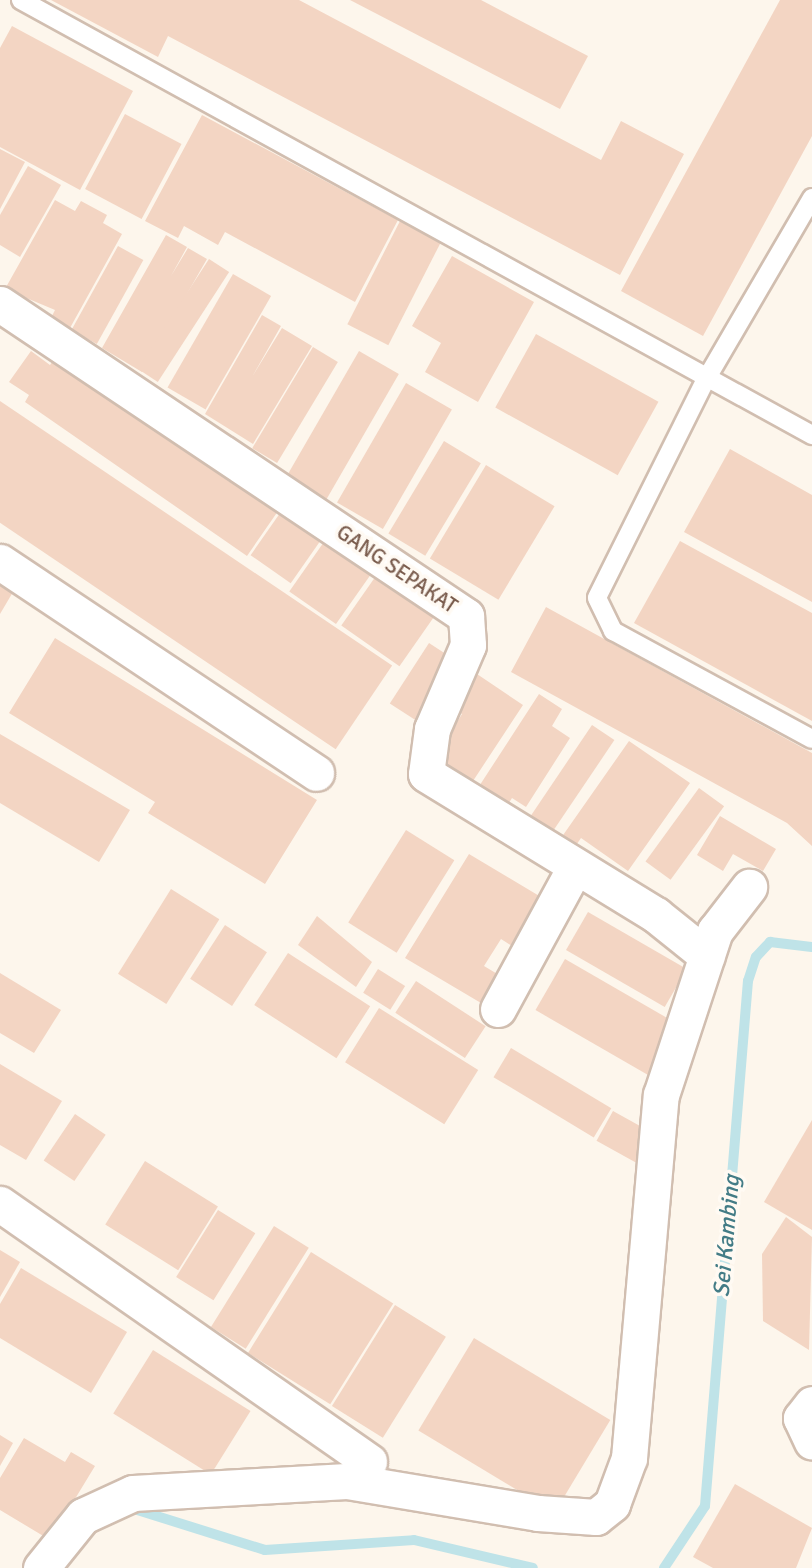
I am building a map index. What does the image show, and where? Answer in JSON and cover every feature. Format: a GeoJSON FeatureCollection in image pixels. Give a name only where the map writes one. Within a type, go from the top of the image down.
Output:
{"type":"FeatureCollection","features":[{"type":"Feature","properties":{"kind":"street","name":"GANG SEPAKAT"},"geometry":{"type":"LineString","coordinates":[[0,304],[466,616],[468,645],[432,729],[426,774],[656,915],[707,956]]}},
{"type":"Feature","properties":{"kind":"street"},"geometry":{"type":"LineString","coordinates":[[0,562],[316,773]]}},
{"type":"Feature","properties":{"kind":"street"},"geometry":{"type":"LineString","coordinates":[[498,1009],[575,867]]}},
{"type":"Feature","properties":{"kind":"street"},"geometry":{"type":"LineString","coordinates":[[41,1568],[83,1516],[134,1493],[347,1481],[538,1513],[596,1517],[612,1504],[629,1458],[661,1095],[671,1051],[707,956],[733,901],[748,887]]}},
{"type":"Feature","properties":{"kind":"street"},"geometry":{"type":"LineString","coordinates":[[0,1204],[369,1461]]}},
{"type":"Feature","properties":{"kind":"street"},"geometry":{"type":"LineString","coordinates":[[812,1404],[801,1418],[812,1442]]}},
{"type":"Feature","properties":{"kind":"lane"},"geometry":{"type":"LineString","coordinates":[[21,0],[705,381],[812,435]]}},
{"type":"Feature","properties":{"kind":"lane"},"geometry":{"type":"LineString","coordinates":[[812,198],[705,381],[600,582],[599,606],[623,637],[812,739]]}},
{"type":"Feature","properties":{"kind":"building"},"geometry":{"type":"Polygon","coordinates":[[[51,0],[299,0],[601,160],[621,121],[684,154],[620,275],[168,36],[158,57],[51,0]]]}},
{"type":"Feature","properties":{"kind":"building"},"geometry":{"type":"Polygon","coordinates":[[[350,0],[481,0],[588,56],[560,109],[350,0]]]}},
{"type":"Feature","properties":{"kind":"building"},"geometry":{"type":"Polygon","coordinates":[[[780,0],[812,0],[812,136],[703,336],[621,291],[780,0]]]}},
{"type":"Feature","properties":{"kind":"building"},"geometry":{"type":"Polygon","coordinates":[[[12,26],[133,91],[80,190],[0,147],[0,48],[12,26]]]}},
{"type":"Feature","properties":{"kind":"building"},"geometry":{"type":"Polygon","coordinates":[[[125,114],[182,144],[142,219],[85,189],[125,114]]]}},
{"type":"Feature","properties":{"kind":"building"},"geometry":{"type":"Polygon","coordinates":[[[202,115],[398,220],[355,302],[225,232],[218,245],[184,226],[178,238],[145,221],[202,115]]]}},
{"type":"Feature","properties":{"kind":"building"},"geometry":{"type":"Polygon","coordinates":[[[0,149],[25,162],[0,209],[0,149]]]}},
{"type":"Feature","properties":{"kind":"building"},"geometry":{"type":"Polygon","coordinates":[[[28,166],[61,185],[20,257],[0,245],[0,215],[28,166]]]}},
{"type":"Feature","properties":{"kind":"building"},"geometry":{"type":"Polygon","coordinates":[[[55,200],[75,211],[81,201],[107,215],[103,223],[122,234],[70,328],[51,318],[55,310],[5,289],[55,200]]]}},
{"type":"Feature","properties":{"kind":"building"},"geometry":{"type":"Polygon","coordinates":[[[400,221],[441,242],[388,345],[347,324],[400,221]]]}},
{"type":"Feature","properties":{"kind":"building"},"geometry":{"type":"Polygon","coordinates":[[[166,235],[187,247],[171,276],[188,248],[207,259],[142,372],[102,348],[166,235]]]}},
{"type":"Feature","properties":{"kind":"building"},"geometry":{"type":"Polygon","coordinates":[[[118,246],[143,260],[97,344],[71,330],[118,246]]]}},
{"type":"Feature","properties":{"kind":"building"},"geometry":{"type":"Polygon","coordinates":[[[452,256],[534,302],[478,402],[425,372],[441,343],[412,326],[452,256]]]}},
{"type":"Feature","properties":{"kind":"building"},"geometry":{"type":"Polygon","coordinates":[[[209,259],[229,272],[158,382],[138,369],[209,259]]]}},
{"type":"Feature","properties":{"kind":"building"},"geometry":{"type":"Polygon","coordinates":[[[233,274],[271,296],[206,409],[168,387],[233,274]]]}},
{"type":"Feature","properties":{"kind":"building"},"geometry":{"type":"Polygon","coordinates":[[[262,315],[281,326],[252,377],[282,328],[312,346],[253,444],[205,414],[262,315]]]}},
{"type":"Feature","properties":{"kind":"building"},"geometry":{"type":"Polygon","coordinates":[[[536,334],[658,402],[618,475],[495,407],[536,334]]]}},
{"type":"Feature","properties":{"kind":"building"},"geometry":{"type":"Polygon","coordinates":[[[313,347],[338,362],[277,463],[252,448],[313,347]]]}},
{"type":"Feature","properties":{"kind":"building"},"geometry":{"type":"Polygon","coordinates":[[[62,348],[285,501],[247,556],[25,402],[29,395],[9,382],[31,351],[50,365],[62,348]]]}},
{"type":"Feature","properties":{"kind":"building"},"geometry":{"type":"Polygon","coordinates":[[[359,351],[399,374],[326,500],[286,477],[359,351]]]}},
{"type":"Feature","properties":{"kind":"building"},"geometry":{"type":"Polygon","coordinates":[[[406,383],[452,410],[383,529],[337,503],[406,383]]]}},
{"type":"Feature","properties":{"kind":"building"},"geometry":{"type":"Polygon","coordinates":[[[0,401],[392,665],[336,749],[0,523],[0,401]]]}},
{"type":"Feature","properties":{"kind":"building"},"geometry":{"type":"Polygon","coordinates":[[[444,441],[481,463],[425,556],[388,534],[444,441]]]}},
{"type":"Feature","properties":{"kind":"building"},"geometry":{"type":"Polygon","coordinates":[[[730,449],[812,495],[812,602],[684,532],[730,449]]]}},
{"type":"Feature","properties":{"kind":"building"},"geometry":{"type":"Polygon","coordinates":[[[486,465],[555,506],[498,600],[430,558],[486,465]]]}},
{"type":"Feature","properties":{"kind":"building"},"geometry":{"type":"Polygon","coordinates":[[[285,506],[325,534],[291,583],[251,555],[285,506]]]}},
{"type":"Feature","properties":{"kind":"building"},"geometry":{"type":"Polygon","coordinates":[[[326,539],[373,572],[336,624],[289,591],[326,539]]]}},
{"type":"Feature","properties":{"kind":"building"},"geometry":{"type":"Polygon","coordinates":[[[680,541],[812,613],[812,721],[634,623],[680,541]]]}},
{"type":"Feature","properties":{"kind":"building"},"geometry":{"type":"Polygon","coordinates":[[[378,573],[436,614],[399,666],[341,625],[378,573]]]}},
{"type":"Feature","properties":{"kind":"building"},"geometry":{"type":"Polygon","coordinates":[[[0,585],[13,592],[0,614],[0,585]]]}},
{"type":"Feature","properties":{"kind":"building"},"geometry":{"type":"Polygon","coordinates":[[[546,607],[812,753],[812,846],[787,823],[511,672],[546,607]]]}},
{"type":"Feature","properties":{"kind":"building"},"geometry":{"type":"Polygon","coordinates":[[[55,638],[317,800],[265,884],[148,813],[155,802],[9,713],[55,638]]]}},
{"type":"Feature","properties":{"kind":"building"},"geometry":{"type":"Polygon","coordinates":[[[429,643],[455,660],[416,720],[390,703],[429,643]]]}},
{"type":"Feature","properties":{"kind":"building"},"geometry":{"type":"Polygon","coordinates":[[[474,672],[523,705],[473,781],[435,757],[462,714],[451,707],[474,672]]]}},
{"type":"Feature","properties":{"kind":"building"},"geometry":{"type":"Polygon","coordinates":[[[539,694],[562,709],[552,726],[570,738],[526,807],[512,798],[505,809],[476,791],[539,694]]]}},
{"type":"Feature","properties":{"kind":"building"},"geometry":{"type":"Polygon","coordinates":[[[592,725],[614,740],[553,831],[530,816],[592,725]]]}},
{"type":"Feature","properties":{"kind":"building"},"geometry":{"type":"Polygon","coordinates":[[[0,734],[130,810],[99,862],[0,803],[0,734]]]}},
{"type":"Feature","properties":{"kind":"building"},"geometry":{"type":"Polygon","coordinates":[[[629,741],[690,783],[628,871],[581,838],[568,857],[554,848],[629,741]]]}},
{"type":"Feature","properties":{"kind":"building"},"geometry":{"type":"Polygon","coordinates":[[[699,788],[724,806],[671,880],[646,862],[699,788]]]}},
{"type":"Feature","properties":{"kind":"building"},"geometry":{"type":"Polygon","coordinates":[[[720,816],[776,849],[763,871],[733,854],[723,871],[697,855],[720,816]]]}},
{"type":"Feature","properties":{"kind":"building"},"geometry":{"type":"Polygon","coordinates":[[[406,830],[454,860],[397,953],[348,922],[406,830]]]}},
{"type":"Feature","properties":{"kind":"building"},"geometry":{"type":"Polygon","coordinates":[[[469,854],[546,900],[517,949],[501,939],[484,966],[499,975],[481,1003],[405,958],[469,854]]]}},
{"type":"Feature","properties":{"kind":"building"},"geometry":{"type":"Polygon","coordinates":[[[171,889],[219,919],[166,1004],[118,974],[171,889]]]}},
{"type":"Feature","properties":{"kind":"building"},"geometry":{"type":"Polygon","coordinates":[[[588,912],[687,969],[665,1007],[566,950],[588,912]]]}},
{"type":"Feature","properties":{"kind":"building"},"geometry":{"type":"Polygon","coordinates":[[[317,916],[372,962],[356,987],[298,945],[317,916]]]}},
{"type":"Feature","properties":{"kind":"building"},"geometry":{"type":"Polygon","coordinates":[[[225,925],[267,952],[232,1006],[190,979],[225,925]]]}},
{"type":"Feature","properties":{"kind":"building"},"geometry":{"type":"Polygon","coordinates":[[[288,953],[370,1006],[336,1058],[254,1005],[288,953]]]}},
{"type":"Feature","properties":{"kind":"building"},"geometry":{"type":"Polygon","coordinates":[[[565,959],[682,1026],[652,1078],[536,1010],[565,959]]]}},
{"type":"Feature","properties":{"kind":"building"},"geometry":{"type":"Polygon","coordinates":[[[378,969],[405,986],[390,1010],[363,993],[378,969]]]}},
{"type":"Feature","properties":{"kind":"building"},"geometry":{"type":"Polygon","coordinates":[[[0,973],[61,1010],[34,1053],[0,1033],[0,973]]]}},
{"type":"Feature","properties":{"kind":"building"},"geometry":{"type":"Polygon","coordinates":[[[416,981],[486,1026],[465,1058],[395,1013],[416,981]]]}},
{"type":"Feature","properties":{"kind":"building"},"geometry":{"type":"Polygon","coordinates":[[[379,1008],[478,1070],[444,1124],[345,1062],[379,1008]]]}},
{"type":"Feature","properties":{"kind":"building"},"geometry":{"type":"Polygon","coordinates":[[[511,1048],[611,1108],[594,1137],[493,1077],[511,1048]]]}},
{"type":"Feature","properties":{"kind":"building"},"geometry":{"type":"Polygon","coordinates":[[[0,1064],[62,1101],[26,1160],[0,1145],[0,1064]]]}},
{"type":"Feature","properties":{"kind":"building"},"geometry":{"type":"Polygon","coordinates":[[[613,1111],[656,1135],[639,1164],[597,1141],[613,1111]]]}},
{"type":"Feature","properties":{"kind":"building"},"geometry":{"type":"Polygon","coordinates":[[[75,1114],[106,1135],[74,1181],[44,1160],[75,1114]]]}},
{"type":"Feature","properties":{"kind":"building"},"geometry":{"type":"Polygon","coordinates":[[[812,1120],[812,1230],[764,1202],[812,1120]]]}},
{"type":"Feature","properties":{"kind":"building"},"geometry":{"type":"Polygon","coordinates":[[[145,1161],[218,1207],[178,1270],[105,1225],[145,1161]]]}},
{"type":"Feature","properties":{"kind":"building"},"geometry":{"type":"Polygon","coordinates":[[[218,1210],[255,1233],[213,1300],[176,1277],[218,1210]]]}},
{"type":"Feature","properties":{"kind":"building"},"geometry":{"type":"Polygon","coordinates":[[[786,1217],[812,1237],[809,1350],[763,1321],[762,1254],[786,1217]]]}},
{"type":"Feature","properties":{"kind":"building"},"geometry":{"type":"Polygon","coordinates":[[[274,1226],[309,1248],[246,1349],[211,1327],[274,1226]]]}},
{"type":"Feature","properties":{"kind":"building"},"geometry":{"type":"Polygon","coordinates":[[[0,1250],[20,1262],[0,1297],[0,1250]]]}},
{"type":"Feature","properties":{"kind":"building"},"geometry":{"type":"Polygon","coordinates":[[[311,1252],[393,1303],[330,1404],[248,1353],[311,1252]]]}},
{"type":"Feature","properties":{"kind":"building"},"geometry":{"type":"Polygon","coordinates":[[[21,1268],[127,1332],[91,1393],[0,1338],[0,1304],[21,1268]]]}},
{"type":"Feature","properties":{"kind":"building"},"geometry":{"type":"Polygon","coordinates":[[[395,1305],[446,1337],[383,1438],[332,1406],[395,1305]]]}},
{"type":"Feature","properties":{"kind":"building"},"geometry":{"type":"Polygon","coordinates":[[[474,1338],[610,1420],[555,1512],[418,1431],[474,1338]]]}},
{"type":"Feature","properties":{"kind":"building"},"geometry":{"type":"Polygon","coordinates":[[[153,1350],[251,1411],[211,1475],[113,1414],[153,1350]]]}},
{"type":"Feature","properties":{"kind":"building"},"geometry":{"type":"Polygon","coordinates":[[[0,1435],[13,1443],[0,1466],[0,1435]]]}},
{"type":"Feature","properties":{"kind":"building"},"geometry":{"type":"Polygon","coordinates":[[[24,1438],[65,1462],[71,1452],[95,1466],[50,1540],[0,1510],[0,1478],[24,1438]]]}},
{"type":"Feature","properties":{"kind":"building"},"geometry":{"type":"Polygon","coordinates":[[[735,1484],[812,1528],[796,1568],[713,1568],[693,1557],[735,1484]]]}},
{"type":"Feature","properties":{"kind":"waterway","name":"Sei Kambing"},"geometry":{"type":"LineString","coordinates":[[664,1568],[705,1506],[748,981],[756,957],[770,942],[812,947]]}},
{"type":"Feature","properties":{"kind":"waterway","name":"Sei Kambing"},"geometry":{"type":"LineString","coordinates":[[131,1508],[265,1550],[414,1540],[533,1568]]}}]}
